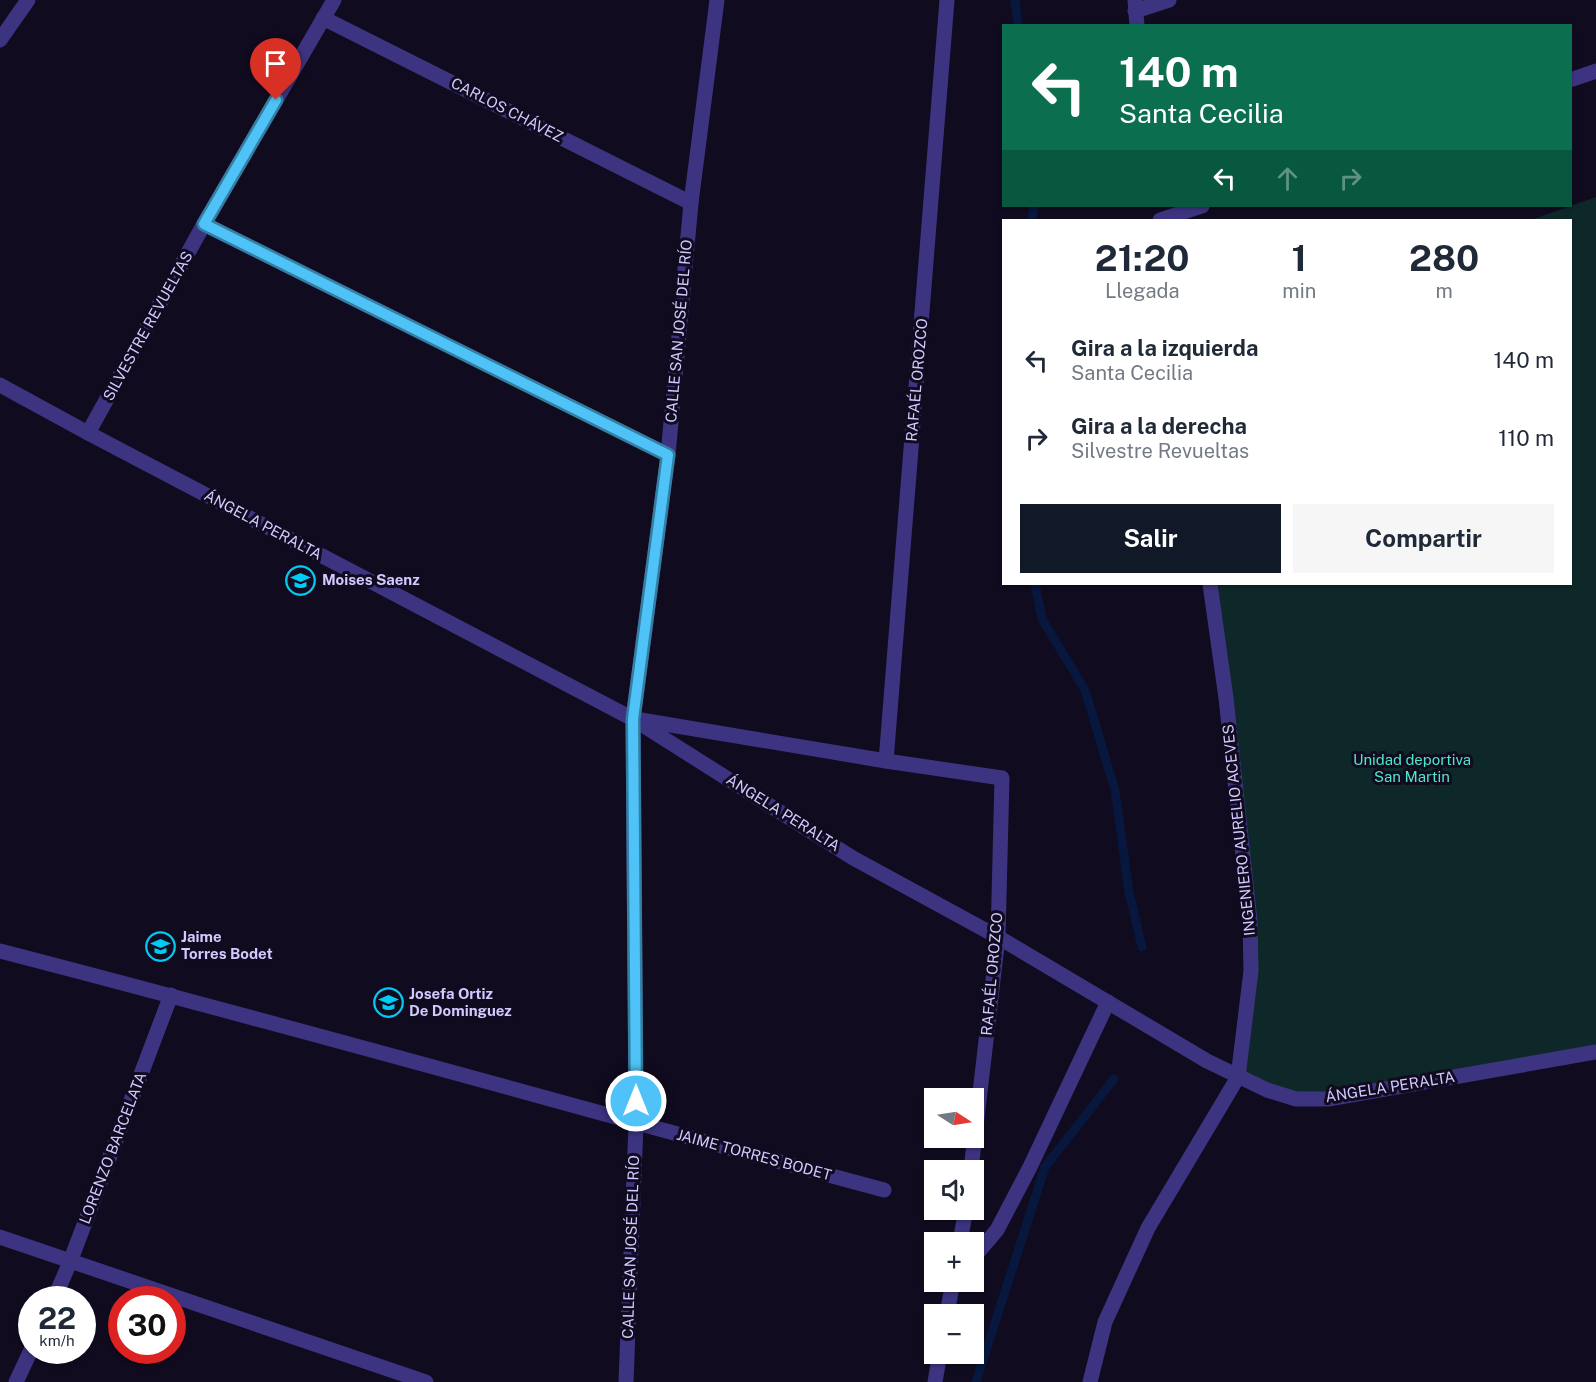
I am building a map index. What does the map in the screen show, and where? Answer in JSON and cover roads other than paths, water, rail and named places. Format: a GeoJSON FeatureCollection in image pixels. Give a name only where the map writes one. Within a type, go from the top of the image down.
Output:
{"type":"FeatureCollection","features":[{"type":"Feature","properties":{"kind":"street"},"geometry":{"type":"LineString","coordinates":[[0,40],[28,0]]}},
{"type":"Feature","properties":{"kind":"street","name":"SILVESTRE REVUELTAS"},"geometry":{"type":"LineString","coordinates":[[88,434],[204,224],[334,0]]}},
{"type":"Feature","properties":{"kind":"street","name":"CALLE SAN JOSÉ DEL RÍO"},"geometry":{"type":"LineString","coordinates":[[626,1382],[636,1124],[633,719],[668,455],[691,203],[717,0]]}},
{"type":"Feature","properties":{"kind":"street","name":"RAFAÉL OROZCO"},"geometry":{"type":"LineString","coordinates":[[947,0],[886,761],[1002,778],[998,937],[972,1160]]}},
{"type":"Feature","properties":{"kind":"street"},"geometry":{"type":"LineString","coordinates":[[1136,12],[1169,0]]}},
{"type":"Feature","properties":{"kind":"street","name":"CARLOS CHÁVEZ"},"geometry":{"type":"LineString","coordinates":[[323,18],[691,203]]}},
{"type":"Feature","properties":{"kind":"street"},"geometry":{"type":"LineString","coordinates":[[1572,79],[1596,71]]}},
{"type":"Feature","properties":{"kind":"street"},"geometry":{"type":"LineString","coordinates":[[1163,219],[1199,207]]}},
{"type":"Feature","properties":{"kind":"street"},"geometry":{"type":"LineString","coordinates":[[204,224],[668,455]]}},
{"type":"Feature","properties":{"kind":"street","name":"ÁNGELA PERALTA"},"geometry":{"type":"LineString","coordinates":[[0,385],[88,434],[633,719],[853,858],[998,937],[1207,1061],[1267,1090],[1296,1099],[1328,1098],[1596,1052]]}},
{"type":"Feature","properties":{"kind":"street","name":"INGENIERO AURELIO ACEVES"},"geometry":{"type":"LineString","coordinates":[[1210,585],[1226,698],[1250,921],[1251,971],[1238,1077]]}},
{"type":"Feature","properties":{"kind":"street"},"geometry":{"type":"LineString","coordinates":[[633,719],[886,761]]}},
{"type":"Feature","properties":{"kind":"street","name":"JAIME TORRES BODET"},"geometry":{"type":"LineString","coordinates":[[0,951],[171,995],[884,1190]]}},
{"type":"Feature","properties":{"kind":"street","name":"LORENZO BARCELATA"},"geometry":{"type":"LineString","coordinates":[[60,1286],[171,995]]}},
{"type":"Feature","properties":{"kind":"street"},"geometry":{"type":"LineString","coordinates":[[984,1246],[998,1230],[1108,1002]]}},
{"type":"Feature","properties":{"kind":"street"},"geometry":{"type":"LineString","coordinates":[[1090,1382],[1105,1322],[1148,1227],[1238,1077]]}},
{"type":"Feature","properties":{"kind":"street"},"geometry":{"type":"LineString","coordinates":[[0,1237],[426,1382]]}},
{"type":"Feature","properties":{"kind":"street"},"geometry":{"type":"LineString","coordinates":[[16,1382],[24,1364]]}},
{"type":"Feature","properties":{"kind":"street"},"geometry":{"type":"LineString","coordinates":[[935,1382],[938,1364]]}},
{"type":"Feature","properties":{"kind":"waterway"},"geometry":{"type":"LineString","coordinates":[[1015,0],[1018,24]]}},
{"type":"Feature","properties":{"kind":"waterway"},"geometry":{"type":"LineString","coordinates":[[1032,219],[1034,207]]}},
{"type":"Feature","properties":{"kind":"waterway"},"geometry":{"type":"LineString","coordinates":[[1035,585],[1042,619],[1085,690],[1115,790],[1129,892],[1142,947]]}},
{"type":"Feature","properties":{"kind":"waterway"},"geometry":{"type":"LineString","coordinates":[[976,1382],[1045,1167],[1114,1079]]}},
{"type":"Feature","properties":{"kind":"place","name":"Moises Saenz"},"geometry":{"type":"Point","coordinates":[301,580]}},
{"type":"Feature","properties":{"kind":"place","name":"Jaime Torres Bodet"},"geometry":{"type":"Point","coordinates":[160,946]}},
{"type":"Feature","properties":{"kind":"place","name":"Josefa Ortiz De Dominguez"},"geometry":{"type":"Point","coordinates":[388,1003]}},
{"type":"Feature","properties":{"kind":"park label","name":"Unidad deportiva San Martin"},"geometry":{"type":"Point","coordinates":[1412,768]}}]}
